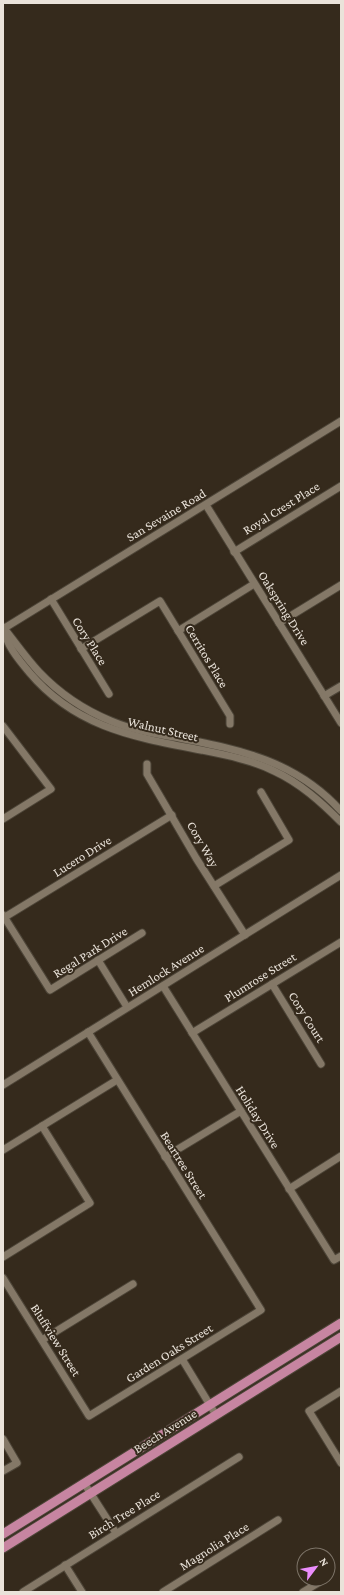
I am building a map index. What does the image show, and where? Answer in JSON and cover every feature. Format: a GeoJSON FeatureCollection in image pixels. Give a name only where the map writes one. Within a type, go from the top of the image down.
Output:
{"type":"FeatureCollection","features":[{"type":"Feature","properties":{"kind":"main road","name":"Beech Avenue"},"geometry":{"type":"LineString","coordinates":[[4,1530],[84,1483],[341,1323]]}},
{"type":"Feature","properties":{"kind":"main road","name":"Beech Avenue"},"geometry":{"type":"LineString","coordinates":[[3,1548],[341,1337]]}},
{"type":"Feature","properties":{"kind":"street","name":"San Sevaine Road"},"geometry":{"type":"LineString","coordinates":[[3,628],[206,506],[341,420]]}},
{"type":"Feature","properties":{"kind":"street","name":"Royal Crest Place"},"geometry":{"type":"LineString","coordinates":[[234,552],[341,486]]}},
{"type":"Feature","properties":{"kind":"street","name":"Oakspring Drive"},"geometry":{"type":"LineString","coordinates":[[206,506],[341,723]]}},
{"type":"Feature","properties":{"kind":"street"},"geometry":{"type":"LineString","coordinates":[[178,631],[254,584]]}},
{"type":"Feature","properties":{"kind":"street"},"geometry":{"type":"LineString","coordinates":[[279,624],[341,585]]}},
{"type":"Feature","properties":{"kind":"street","name":"Cory Place"},"geometry":{"type":"LineString","coordinates":[[51,599],[109,694]]}},
{"type":"Feature","properties":{"kind":"street","name":"Cerritos Place"},"geometry":{"type":"LineString","coordinates":[[81,649],[160,601],[230,716],[230,724]]}},
{"type":"Feature","properties":{"kind":"street"},"geometry":{"type":"LineString","coordinates":[[3,628],[11,635],[39,672],[54,687],[86,709],[112,722],[134,729],[228,747],[268,760],[306,780],[333,802],[341,811]]}},
{"type":"Feature","properties":{"kind":"street","name":"Walnut Street"},"geometry":{"type":"LineString","coordinates":[[3,628],[5,638],[37,681],[55,697],[80,714],[102,726],[131,736],[221,754],[274,771],[315,797],[341,822]]}},
{"type":"Feature","properties":{"kind":"street"},"geometry":{"type":"LineString","coordinates":[[324,696],[341,686]]}},
{"type":"Feature","properties":{"kind":"street"},"geometry":{"type":"LineString","coordinates":[[3,726],[50,789],[3,819]]}},
{"type":"Feature","properties":{"kind":"street","name":"Cory Way"},"geometry":{"type":"LineString","coordinates":[[147,764],[147,774],[245,935]]}},
{"type":"Feature","properties":{"kind":"street"},"geometry":{"type":"LineString","coordinates":[[214,886],[289,840],[260,792]]}},
{"type":"Feature","properties":{"kind":"street","name":"Lucero Drive"},"geometry":{"type":"LineString","coordinates":[[4,916],[172,815]]}},
{"type":"Feature","properties":{"kind":"street","name":"Hemlock Avenue"},"geometry":{"type":"LineString","coordinates":[[3,1085],[341,875]]}},
{"type":"Feature","properties":{"kind":"street","name":"Regal Park Drive"},"geometry":{"type":"LineString","coordinates":[[4,916],[50,990],[142,933]]}},
{"type":"Feature","properties":{"kind":"street","name":"Plumrose Street"},"geometry":{"type":"LineString","coordinates":[[192,1033],[341,942]]}},
{"type":"Feature","properties":{"kind":"street"},"geometry":{"type":"LineString","coordinates":[[98,960],[127,1007]]}},
{"type":"Feature","properties":{"kind":"street","name":"Cory Court"},"geometry":{"type":"LineString","coordinates":[[272,984],[321,1064]]}},
{"type":"Feature","properties":{"kind":"street","name":"Holiday Drive"},"geometry":{"type":"LineString","coordinates":[[163,986],[288,1189],[334,1260],[341,1256]]}},
{"type":"Feature","properties":{"kind":"street","name":"Beartree Street"},"geometry":{"type":"LineString","coordinates":[[88,1032],[261,1310]]}},
{"type":"Feature","properties":{"kind":"street"},"geometry":{"type":"LineString","coordinates":[[3,1150],[117,1080]]}},
{"type":"Feature","properties":{"kind":"street"},"geometry":{"type":"LineString","coordinates":[[165,1157],[241,1111]]}},
{"type":"Feature","properties":{"kind":"street"},"geometry":{"type":"LineString","coordinates":[[3,1257],[90,1203],[42,1126]]}},
{"type":"Feature","properties":{"kind":"street"},"geometry":{"type":"LineString","coordinates":[[288,1189],[341,1156]]}},
{"type":"Feature","properties":{"kind":"street","name":"Bluffview Street"},"geometry":{"type":"LineString","coordinates":[[3,1278],[89,1416]]}},
{"type":"Feature","properties":{"kind":"street"},"geometry":{"type":"LineString","coordinates":[[42,1340],[133,1284]]}},
{"type":"Feature","properties":{"kind":"street","name":"Garden Oaks Street"},"geometry":{"type":"LineString","coordinates":[[89,1416],[261,1310]]}},
{"type":"Feature","properties":{"kind":"street"},"geometry":{"type":"LineString","coordinates":[[182,1359],[216,1415]]}},
{"type":"Feature","properties":{"kind":"street"},"geometry":{"type":"LineString","coordinates":[[341,1391],[309,1411],[341,1463]]}},
{"type":"Feature","properties":{"kind":"street"},"geometry":{"type":"LineString","coordinates":[[3,1439],[18,1463],[3,1471]]}},
{"type":"Feature","properties":{"kind":"street","name":"Birch Tree Place"},"geometry":{"type":"LineString","coordinates":[[23,1592],[239,1457]]}},
{"type":"Feature","properties":{"kind":"street"},"geometry":{"type":"LineString","coordinates":[[84,1483],[116,1534]]}},
{"type":"Feature","properties":{"kind":"street","name":"Magnolia Place"},"geometry":{"type":"LineString","coordinates":[[163,1592],[278,1520]]}},
{"type":"Feature","properties":{"kind":"street"},"geometry":{"type":"LineString","coordinates":[[65,1565],[82,1592]]}}]}
